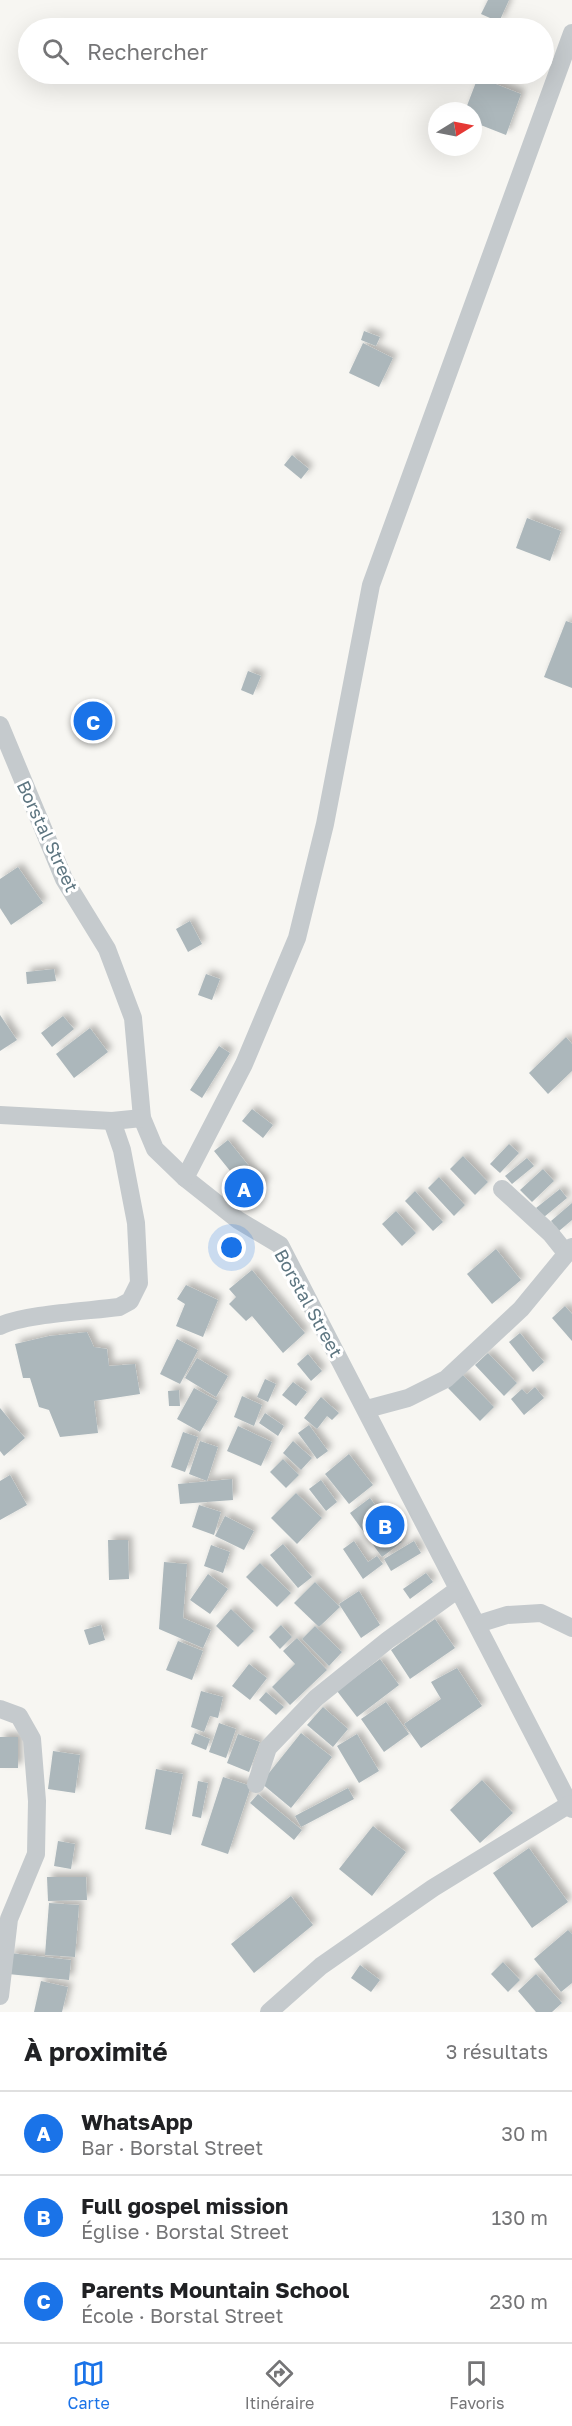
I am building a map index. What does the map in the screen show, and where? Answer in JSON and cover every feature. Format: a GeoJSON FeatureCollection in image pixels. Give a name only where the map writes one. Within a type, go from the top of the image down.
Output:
{"type":"FeatureCollection","features":[{"type":"Feature","properties":{"kind":"street"},"geometry":{"type":"LineString","coordinates":[[554,83],[572,33]]}},
{"type":"Feature","properties":{"kind":"street"},"geometry":{"type":"LineString","coordinates":[[185,1178],[244,1064],[297,938],[325,824],[372,585],[554,84]]}},
{"type":"Feature","properties":{"kind":"street","name":"Borstal Street"},"geometry":{"type":"LineString","coordinates":[[0,725],[64,879],[107,949],[133,1018],[142,1118],[155,1149],[185,1178],[238,1220],[280,1245],[367,1409],[457,1590],[478,1624],[571,1807]]}},
{"type":"Feature","properties":{"kind":"street"},"geometry":{"type":"LineString","coordinates":[[0,1115],[112,1121],[142,1118]]}},
{"type":"Feature","properties":{"kind":"street"},"geometry":{"type":"LineString","coordinates":[[0,1326],[38,1317],[119,1307],[130,1301],[139,1283],[136,1223],[122,1150],[112,1121]]}},
{"type":"Feature","properties":{"kind":"street"},"geometry":{"type":"LineString","coordinates":[[367,1409],[408,1398],[446,1379],[521,1309],[569,1250],[502,1189]]}},
{"type":"Feature","properties":{"kind":"street"},"geometry":{"type":"LineString","coordinates":[[256,1784],[268,1748],[316,1698],[388,1640],[457,1590]]}},
{"type":"Feature","properties":{"kind":"street"},"geometry":{"type":"LineString","coordinates":[[478,1624],[507,1615],[542,1613],[572,1628]]}},
{"type":"Feature","properties":{"kind":"street"},"geometry":{"type":"LineString","coordinates":[[0,1709],[19,1716],[32,1739],[37,1801],[36,1854],[9,1919],[0,1996]]}},
{"type":"Feature","properties":{"kind":"street"},"geometry":{"type":"LineString","coordinates":[[269,2012],[321,1966],[414,1901],[571,1807]]}},
{"type":"Feature","properties":{"kind":"building"},"geometry":{"type":"Polygon","coordinates":[[[488,0],[509,0],[501,18],[490,18],[481,14],[488,0]]]}},
{"type":"Feature","properties":{"kind":"building"},"geometry":{"type":"Polygon","coordinates":[[[475,84],[496,84],[521,94],[506,135],[482,126],[482,102],[468,102],[475,84]]]}},
{"type":"Feature","properties":{"kind":"building"},"geometry":{"type":"Polygon","coordinates":[[[364,331],[380,337],[376,346],[361,340],[364,331]]]}},
{"type":"Feature","properties":{"kind":"building"},"geometry":{"type":"Polygon","coordinates":[[[363,343],[393,358],[379,387],[349,373],[363,343]]]}},
{"type":"Feature","properties":{"kind":"building"},"geometry":{"type":"Polygon","coordinates":[[[292,455],[309,469],[301,479],[284,465],[292,455]]]}},
{"type":"Feature","properties":{"kind":"building"},"geometry":{"type":"Polygon","coordinates":[[[527,518],[561,531],[550,561],[516,548],[527,518]]]}},
{"type":"Feature","properties":{"kind":"building"},"geometry":{"type":"Polygon","coordinates":[[[566,621],[572,623],[572,688],[544,677],[566,621]]]}},
{"type":"Feature","properties":{"kind":"building"},"geometry":{"type":"Polygon","coordinates":[[[248,671],[261,676],[253,695],[241,690],[248,671]]]}},
{"type":"Feature","properties":{"kind":"building"},"geometry":{"type":"Polygon","coordinates":[[[18,867],[43,903],[11,925],[0,908],[0,879],[18,867]]]}},
{"type":"Feature","properties":{"kind":"building"},"geometry":{"type":"Polygon","coordinates":[[[190,921],[202,944],[188,952],[176,929],[190,921]]]}},
{"type":"Feature","properties":{"kind":"building"},"geometry":{"type":"Polygon","coordinates":[[[54,969],[56,981],[27,984],[26,972],[54,969]]]}},
{"type":"Feature","properties":{"kind":"building"},"geometry":{"type":"Polygon","coordinates":[[[206,974],[220,979],[212,1000],[198,995],[206,974]]]}},
{"type":"Feature","properties":{"kind":"building"},"geometry":{"type":"Polygon","coordinates":[[[0,1015],[17,1040],[0,1051],[0,1015]]]}},
{"type":"Feature","properties":{"kind":"building"},"geometry":{"type":"Polygon","coordinates":[[[63,1016],[74,1029],[52,1047],[41,1033],[63,1016]]]}},
{"type":"Feature","properties":{"kind":"building"},"geometry":{"type":"Polygon","coordinates":[[[90,1028],[108,1052],[74,1078],[56,1054],[90,1028]]]}},
{"type":"Feature","properties":{"kind":"building"},"geometry":{"type":"Polygon","coordinates":[[[566,1037],[572,1044],[572,1071],[548,1094],[529,1073],[566,1037]]]}},
{"type":"Feature","properties":{"kind":"building"},"geometry":{"type":"Polygon","coordinates":[[[219,1046],[230,1053],[202,1098],[190,1090],[219,1046]]]}},
{"type":"Feature","properties":{"kind":"building"},"geometry":{"type":"Polygon","coordinates":[[[252,1109],[273,1125],[263,1138],[242,1121],[252,1109]]]}},
{"type":"Feature","properties":{"kind":"building"},"geometry":{"type":"Polygon","coordinates":[[[228,1140],[257,1176],[259,1174],[266,1183],[252,1195],[248,1189],[238,1197],[227,1184],[235,1177],[214,1151],[228,1140]]]}},
{"type":"Feature","properties":{"kind":"building"},"geometry":{"type":"Polygon","coordinates":[[[509,1144],[519,1153],[500,1173],[490,1164],[509,1144]]]}},
{"type":"Feature","properties":{"kind":"building"},"geometry":{"type":"Polygon","coordinates":[[[463,1156],[488,1182],[475,1195],[450,1169],[463,1156]]]}},
{"type":"Feature","properties":{"kind":"building"},"geometry":{"type":"Polygon","coordinates":[[[527,1158],[534,1166],[512,1184],[505,1176],[527,1158]]]}},
{"type":"Feature","properties":{"kind":"building"},"geometry":{"type":"Polygon","coordinates":[[[543,1169],[554,1181],[532,1202],[520,1190],[543,1169]]]}},
{"type":"Feature","properties":{"kind":"building"},"geometry":{"type":"Polygon","coordinates":[[[439,1177],[465,1205],[454,1216],[428,1188],[439,1177]]]}},
{"type":"Feature","properties":{"kind":"building"},"geometry":{"type":"Polygon","coordinates":[[[560,1189],[567,1198],[544,1217],[536,1208],[560,1189]]]}},
{"type":"Feature","properties":{"kind":"building"},"geometry":{"type":"Polygon","coordinates":[[[415,1191],[443,1222],[433,1231],[405,1201],[415,1191]]]}},
{"type":"Feature","properties":{"kind":"building"},"geometry":{"type":"Polygon","coordinates":[[[572,1203],[572,1220],[559,1231],[551,1221],[572,1203]]]}},
{"type":"Feature","properties":{"kind":"building"},"geometry":{"type":"Polygon","coordinates":[[[396,1211],[416,1233],[402,1246],[382,1224],[396,1211]]]}},
{"type":"Feature","properties":{"kind":"building"},"geometry":{"type":"Polygon","coordinates":[[[496,1249],[521,1280],[492,1304],[467,1274],[496,1249]]]}},
{"type":"Feature","properties":{"kind":"building"},"geometry":{"type":"Polygon","coordinates":[[[252,1270],[305,1333],[283,1353],[252,1316],[246,1321],[229,1304],[236,1297],[229,1289],[252,1270]]]}},
{"type":"Feature","properties":{"kind":"building"},"geometry":{"type":"Polygon","coordinates":[[[186,1285],[218,1300],[203,1337],[176,1326],[185,1304],[177,1299],[186,1285]]]}},
{"type":"Feature","properties":{"kind":"building"},"geometry":{"type":"Polygon","coordinates":[[[565,1306],[572,1314],[572,1341],[552,1318],[565,1306]]]}},
{"type":"Feature","properties":{"kind":"building"},"geometry":{"type":"Polygon","coordinates":[[[87,1332],[94,1347],[107,1349],[109,1366],[135,1364],[140,1394],[94,1401],[98,1433],[60,1437],[49,1410],[39,1407],[30,1378],[23,1378],[15,1344],[49,1336],[87,1332]]]}},
{"type":"Feature","properties":{"kind":"building"},"geometry":{"type":"Polygon","coordinates":[[[520,1333],[544,1362],[533,1372],[509,1342],[520,1333]]]}},
{"type":"Feature","properties":{"kind":"building"},"geometry":{"type":"Polygon","coordinates":[[[177,1339],[198,1350],[180,1384],[160,1374],[177,1339]]]}},
{"type":"Feature","properties":{"kind":"building"},"geometry":{"type":"Polygon","coordinates":[[[488,1353],[517,1383],[504,1396],[475,1365],[488,1353]]]}},
{"type":"Feature","properties":{"kind":"building"},"geometry":{"type":"Polygon","coordinates":[[[308,1354],[322,1371],[311,1381],[297,1364],[308,1354]]]}},
{"type":"Feature","properties":{"kind":"building"},"geometry":{"type":"Polygon","coordinates":[[[197,1358],[228,1376],[216,1397],[185,1378],[197,1358]]]}},
{"type":"Feature","properties":{"kind":"building"},"geometry":{"type":"Polygon","coordinates":[[[462,1374],[494,1407],[480,1421],[448,1388],[462,1374]]]}},
{"type":"Feature","properties":{"kind":"building"},"geometry":{"type":"Polygon","coordinates":[[[265,1379],[276,1384],[268,1402],[257,1397],[265,1379]]]}},
{"type":"Feature","properties":{"kind":"building"},"geometry":{"type":"Polygon","coordinates":[[[293,1382],[307,1392],[296,1406],[282,1395],[293,1382]]]}},
{"type":"Feature","properties":{"kind":"building"},"geometry":{"type":"Polygon","coordinates":[[[535,1387],[544,1398],[524,1415],[511,1399],[522,1389],[527,1394],[535,1387]]]}},
{"type":"Feature","properties":{"kind":"building"},"geometry":{"type":"Polygon","coordinates":[[[194,1388],[218,1401],[200,1432],[177,1419],[194,1388]]]}},
{"type":"Feature","properties":{"kind":"building"},"geometry":{"type":"Polygon","coordinates":[[[179,1390],[180,1406],[169,1406],[168,1391],[179,1390]]]}},
{"type":"Feature","properties":{"kind":"building"},"geometry":{"type":"Polygon","coordinates":[[[242,1396],[262,1405],[254,1426],[234,1417],[242,1396]]]}},
{"type":"Feature","properties":{"kind":"building"},"geometry":{"type":"Polygon","coordinates":[[[321,1397],[339,1413],[332,1420],[327,1416],[317,1429],[304,1418],[321,1397]]]}},
{"type":"Feature","properties":{"kind":"building"},"geometry":{"type":"Polygon","coordinates":[[[0,1408],[25,1438],[4,1456],[0,1451],[0,1408]]]}},
{"type":"Feature","properties":{"kind":"building"},"geometry":{"type":"Polygon","coordinates":[[[265,1413],[284,1426],[278,1436],[259,1423],[265,1413]]]}},
{"type":"Feature","properties":{"kind":"building"},"geometry":{"type":"Polygon","coordinates":[[[309,1425],[328,1451],[317,1459],[298,1433],[309,1425]]]}},
{"type":"Feature","properties":{"kind":"building"},"geometry":{"type":"Polygon","coordinates":[[[238,1426],[272,1442],[261,1466],[227,1451],[238,1426]]]}},
{"type":"Feature","properties":{"kind":"building"},"geometry":{"type":"Polygon","coordinates":[[[183,1432],[198,1437],[185,1472],[171,1467],[183,1432]]]}},
{"type":"Feature","properties":{"kind":"building"},"geometry":{"type":"Polygon","coordinates":[[[200,1441],[218,1447],[207,1481],[189,1474],[200,1441]]]}},
{"type":"Feature","properties":{"kind":"building"},"geometry":{"type":"Polygon","coordinates":[[[293,1441],[312,1458],[301,1470],[283,1453],[293,1441]]]}},
{"type":"Feature","properties":{"kind":"building"},"geometry":{"type":"Polygon","coordinates":[[[349,1454],[373,1485],[349,1504],[325,1474],[349,1454]]]}},
{"type":"Feature","properties":{"kind":"building"},"geometry":{"type":"Polygon","coordinates":[[[283,1459],[299,1475],[286,1488],[270,1472],[283,1459]]]}},
{"type":"Feature","properties":{"kind":"building"},"geometry":{"type":"Polygon","coordinates":[[[10,1475],[27,1505],[0,1520],[0,1481],[10,1475]]]}},
{"type":"Feature","properties":{"kind":"building"},"geometry":{"type":"Polygon","coordinates":[[[232,1479],[233,1500],[180,1504],[178,1484],[232,1479]]]}},
{"type":"Feature","properties":{"kind":"building"},"geometry":{"type":"Polygon","coordinates":[[[321,1480],[337,1502],[326,1511],[309,1489],[321,1480]]]}},
{"type":"Feature","properties":{"kind":"building"},"geometry":{"type":"Polygon","coordinates":[[[296,1493],[322,1518],[297,1544],[271,1518],[296,1493]]]}},
{"type":"Feature","properties":{"kind":"building"},"geometry":{"type":"Polygon","coordinates":[[[370,1498],[402,1542],[382,1557],[350,1513],[370,1498]]]}},
{"type":"Feature","properties":{"kind":"building"},"geometry":{"type":"Polygon","coordinates":[[[199,1505],[221,1512],[214,1535],[192,1527],[199,1505]]]}},
{"type":"Feature","properties":{"kind":"building"},"geometry":{"type":"Polygon","coordinates":[[[225,1516],[254,1531],[244,1550],[215,1536],[225,1516]]]}},
{"type":"Feature","properties":{"kind":"building"},"geometry":{"type":"Polygon","coordinates":[[[108,1540],[128,1540],[129,1579],[109,1580],[108,1540]]]}},
{"type":"Feature","properties":{"kind":"building"},"geometry":{"type":"Polygon","coordinates":[[[354,1541],[368,1562],[377,1556],[383,1564],[363,1579],[343,1549],[354,1541]]]}},
{"type":"Feature","properties":{"kind":"building"},"geometry":{"type":"Polygon","coordinates":[[[414,1541],[421,1553],[391,1571],[384,1559],[414,1541]]]}},
{"type":"Feature","properties":{"kind":"building"},"geometry":{"type":"Polygon","coordinates":[[[283,1544],[312,1577],[298,1588],[270,1555],[283,1544]]]}},
{"type":"Feature","properties":{"kind":"building"},"geometry":{"type":"Polygon","coordinates":[[[211,1545],[230,1552],[223,1573],[204,1566],[211,1545]]]}},
{"type":"Feature","properties":{"kind":"building"},"geometry":{"type":"Polygon","coordinates":[[[164,1562],[187,1564],[183,1618],[211,1630],[203,1648],[159,1629],[164,1562]]]}},
{"type":"Feature","properties":{"kind":"building"},"geometry":{"type":"Polygon","coordinates":[[[260,1563],[291,1593],[277,1607],[246,1577],[260,1563]]]}},
{"type":"Feature","properties":{"kind":"building"},"geometry":{"type":"Polygon","coordinates":[[[426,1573],[433,1582],[410,1599],[403,1589],[426,1573]]]}},
{"type":"Feature","properties":{"kind":"building"},"geometry":{"type":"Polygon","coordinates":[[[208,1574],[228,1589],[210,1614],[190,1600],[208,1574]]]}},
{"type":"Feature","properties":{"kind":"building"},"geometry":{"type":"Polygon","coordinates":[[[315,1582],[340,1607],[319,1627],[294,1603],[315,1582]]]}},
{"type":"Feature","properties":{"kind":"building"},"geometry":{"type":"Polygon","coordinates":[[[359,1591],[380,1625],[361,1638],[339,1604],[359,1591]]]}},
{"type":"Feature","properties":{"kind":"building"},"geometry":{"type":"Polygon","coordinates":[[[231,1609],[254,1631],[238,1647],[216,1626],[231,1609]]]}},
{"type":"Feature","properties":{"kind":"building"},"geometry":{"type":"Polygon","coordinates":[[[435,1619],[455,1648],[410,1679],[391,1650],[435,1619]]]}},
{"type":"Feature","properties":{"kind":"building"},"geometry":{"type":"Polygon","coordinates":[[[101,1625],[105,1640],[89,1645],[84,1630],[101,1625]]]}},
{"type":"Feature","properties":{"kind":"building"},"geometry":{"type":"Polygon","coordinates":[[[281,1625],[292,1637],[280,1649],[269,1637],[281,1625]]]}},
{"type":"Feature","properties":{"kind":"building"},"geometry":{"type":"Polygon","coordinates":[[[315,1626],[342,1652],[329,1666],[302,1639],[315,1626]]]}},
{"type":"Feature","properties":{"kind":"building"},"geometry":{"type":"Polygon","coordinates":[[[297,1638],[327,1670],[290,1705],[272,1687],[295,1664],[283,1651],[297,1638]]]}},
{"type":"Feature","properties":{"kind":"building"},"geometry":{"type":"Polygon","coordinates":[[[178,1641],[203,1651],[192,1680],[166,1670],[178,1641]]]}},
{"type":"Feature","properties":{"kind":"building"},"geometry":{"type":"Polygon","coordinates":[[[380,1659],[399,1685],[357,1717],[337,1691],[380,1659]]]}},
{"type":"Feature","properties":{"kind":"building"},"geometry":{"type":"Polygon","coordinates":[[[249,1664],[267,1678],[250,1700],[232,1686],[249,1664]]]}},
{"type":"Feature","properties":{"kind":"building"},"geometry":{"type":"Polygon","coordinates":[[[457,1668],[482,1706],[421,1748],[404,1724],[441,1699],[431,1682],[457,1668]]]}},
{"type":"Feature","properties":{"kind":"building"},"geometry":{"type":"Polygon","coordinates":[[[201,1691],[223,1697],[218,1718],[210,1716],[204,1732],[191,1727],[201,1691]]]}},
{"type":"Feature","properties":{"kind":"building"},"geometry":{"type":"Polygon","coordinates":[[[266,1692],[284,1707],[276,1715],[259,1700],[266,1692]]]}},
{"type":"Feature","properties":{"kind":"building"},"geometry":{"type":"Polygon","coordinates":[[[386,1702],[409,1734],[384,1752],[361,1719],[386,1702]]]}},
{"type":"Feature","properties":{"kind":"building"},"geometry":{"type":"Polygon","coordinates":[[[323,1707],[348,1729],[333,1747],[307,1725],[323,1707]]]}},
{"type":"Feature","properties":{"kind":"building"},"geometry":{"type":"Polygon","coordinates":[[[219,1723],[236,1729],[226,1758],[209,1752],[219,1723]]]}},
{"type":"Feature","properties":{"kind":"building"},"geometry":{"type":"Polygon","coordinates":[[[195,1733],[210,1739],[206,1750],[191,1744],[195,1733]]]}},
{"type":"Feature","properties":{"kind":"building"},"geometry":{"type":"Polygon","coordinates":[[[301,1733],[332,1757],[291,1808],[261,1783],[301,1733]]]}},
{"type":"Feature","properties":{"kind":"building"},"geometry":{"type":"Polygon","coordinates":[[[238,1734],[260,1742],[249,1772],[227,1763],[238,1734]]]}},
{"type":"Feature","properties":{"kind":"building"},"geometry":{"type":"Polygon","coordinates":[[[357,1734],[379,1771],[359,1783],[337,1746],[357,1734]]]}},
{"type":"Feature","properties":{"kind":"building"},"geometry":{"type":"Polygon","coordinates":[[[0,1737],[18,1737],[18,1768],[0,1768],[0,1737]]]}},
{"type":"Feature","properties":{"kind":"building"},"geometry":{"type":"Polygon","coordinates":[[[53,1751],[80,1755],[75,1793],[48,1789],[53,1751]]]}},
{"type":"Feature","properties":{"kind":"building"},"geometry":{"type":"Polygon","coordinates":[[[156,1769],[183,1774],[171,1835],[145,1829],[156,1769]]]}},
{"type":"Feature","properties":{"kind":"building"},"geometry":{"type":"Polygon","coordinates":[[[223,1777],[251,1786],[228,1854],[201,1845],[223,1777]]]}},
{"type":"Feature","properties":{"kind":"building"},"geometry":{"type":"Polygon","coordinates":[[[482,1780],[513,1813],[480,1843],[450,1810],[482,1780]]]}},
{"type":"Feature","properties":{"kind":"building"},"geometry":{"type":"Polygon","coordinates":[[[198,1781],[208,1783],[201,1818],[192,1816],[198,1781]]]}},
{"type":"Feature","properties":{"kind":"building"},"geometry":{"type":"Polygon","coordinates":[[[348,1788],[354,1799],[301,1827],[295,1816],[348,1788]]]}},
{"type":"Feature","properties":{"kind":"building"},"geometry":{"type":"Polygon","coordinates":[[[258,1794],[302,1830],[294,1840],[250,1803],[258,1794]]]}},
{"type":"Feature","properties":{"kind":"building"},"geometry":{"type":"Polygon","coordinates":[[[373,1826],[406,1852],[372,1896],[339,1869],[373,1826]]]}},
{"type":"Feature","properties":{"kind":"building"},"geometry":{"type":"Polygon","coordinates":[[[58,1841],[75,1844],[71,1869],[54,1866],[58,1841]]]}},
{"type":"Feature","properties":{"kind":"building"},"geometry":{"type":"Polygon","coordinates":[[[529,1848],[568,1902],[532,1928],[493,1873],[529,1848]]]}},
{"type":"Feature","properties":{"kind":"building"},"geometry":{"type":"Polygon","coordinates":[[[47,1877],[86,1877],[87,1900],[48,1901],[47,1877]]]}},
{"type":"Feature","properties":{"kind":"building"},"geometry":{"type":"Polygon","coordinates":[[[291,1896],[313,1925],[254,1973],[231,1944],[291,1896]]]}},
{"type":"Feature","properties":{"kind":"building"},"geometry":{"type":"Polygon","coordinates":[[[49,1903],[79,1905],[75,1957],[45,1955],[49,1903]]]}},
{"type":"Feature","properties":{"kind":"building"},"geometry":{"type":"Polygon","coordinates":[[[568,1930],[572,1934],[572,1983],[561,1992],[534,1959],[568,1930]]]}},
{"type":"Feature","properties":{"kind":"building"},"geometry":{"type":"Polygon","coordinates":[[[10,1953],[71,1960],[69,1980],[8,1974],[10,1953]]]}},
{"type":"Feature","properties":{"kind":"building"},"geometry":{"type":"Polygon","coordinates":[[[503,1962],[520,1980],[508,1992],[491,1974],[503,1962]]]}},
{"type":"Feature","properties":{"kind":"building"},"geometry":{"type":"Polygon","coordinates":[[[360,1965],[380,1980],[371,1992],[351,1978],[360,1965]]]}},
{"type":"Feature","properties":{"kind":"building"},"geometry":{"type":"Polygon","coordinates":[[[536,1974],[562,2003],[552,2012],[536,2012],[518,1991],[536,1974]]]}},
{"type":"Feature","properties":{"kind":"building"},"geometry":{"type":"Polygon","coordinates":[[[41,1981],[68,1987],[62,2012],[34,2012],[41,1981]]]}},
{"type":"Feature","properties":{"kind":"place","name":"Parents Mountain School"},"geometry":{"type":"Point","coordinates":[93,721]}},
{"type":"Feature","properties":{"kind":"place","name":"WhatsApp"},"geometry":{"type":"Point","coordinates":[244,1188]}},
{"type":"Feature","properties":{"kind":"place","name":"Full gospel mission"},"geometry":{"type":"Point","coordinates":[385,1525]}}]}
